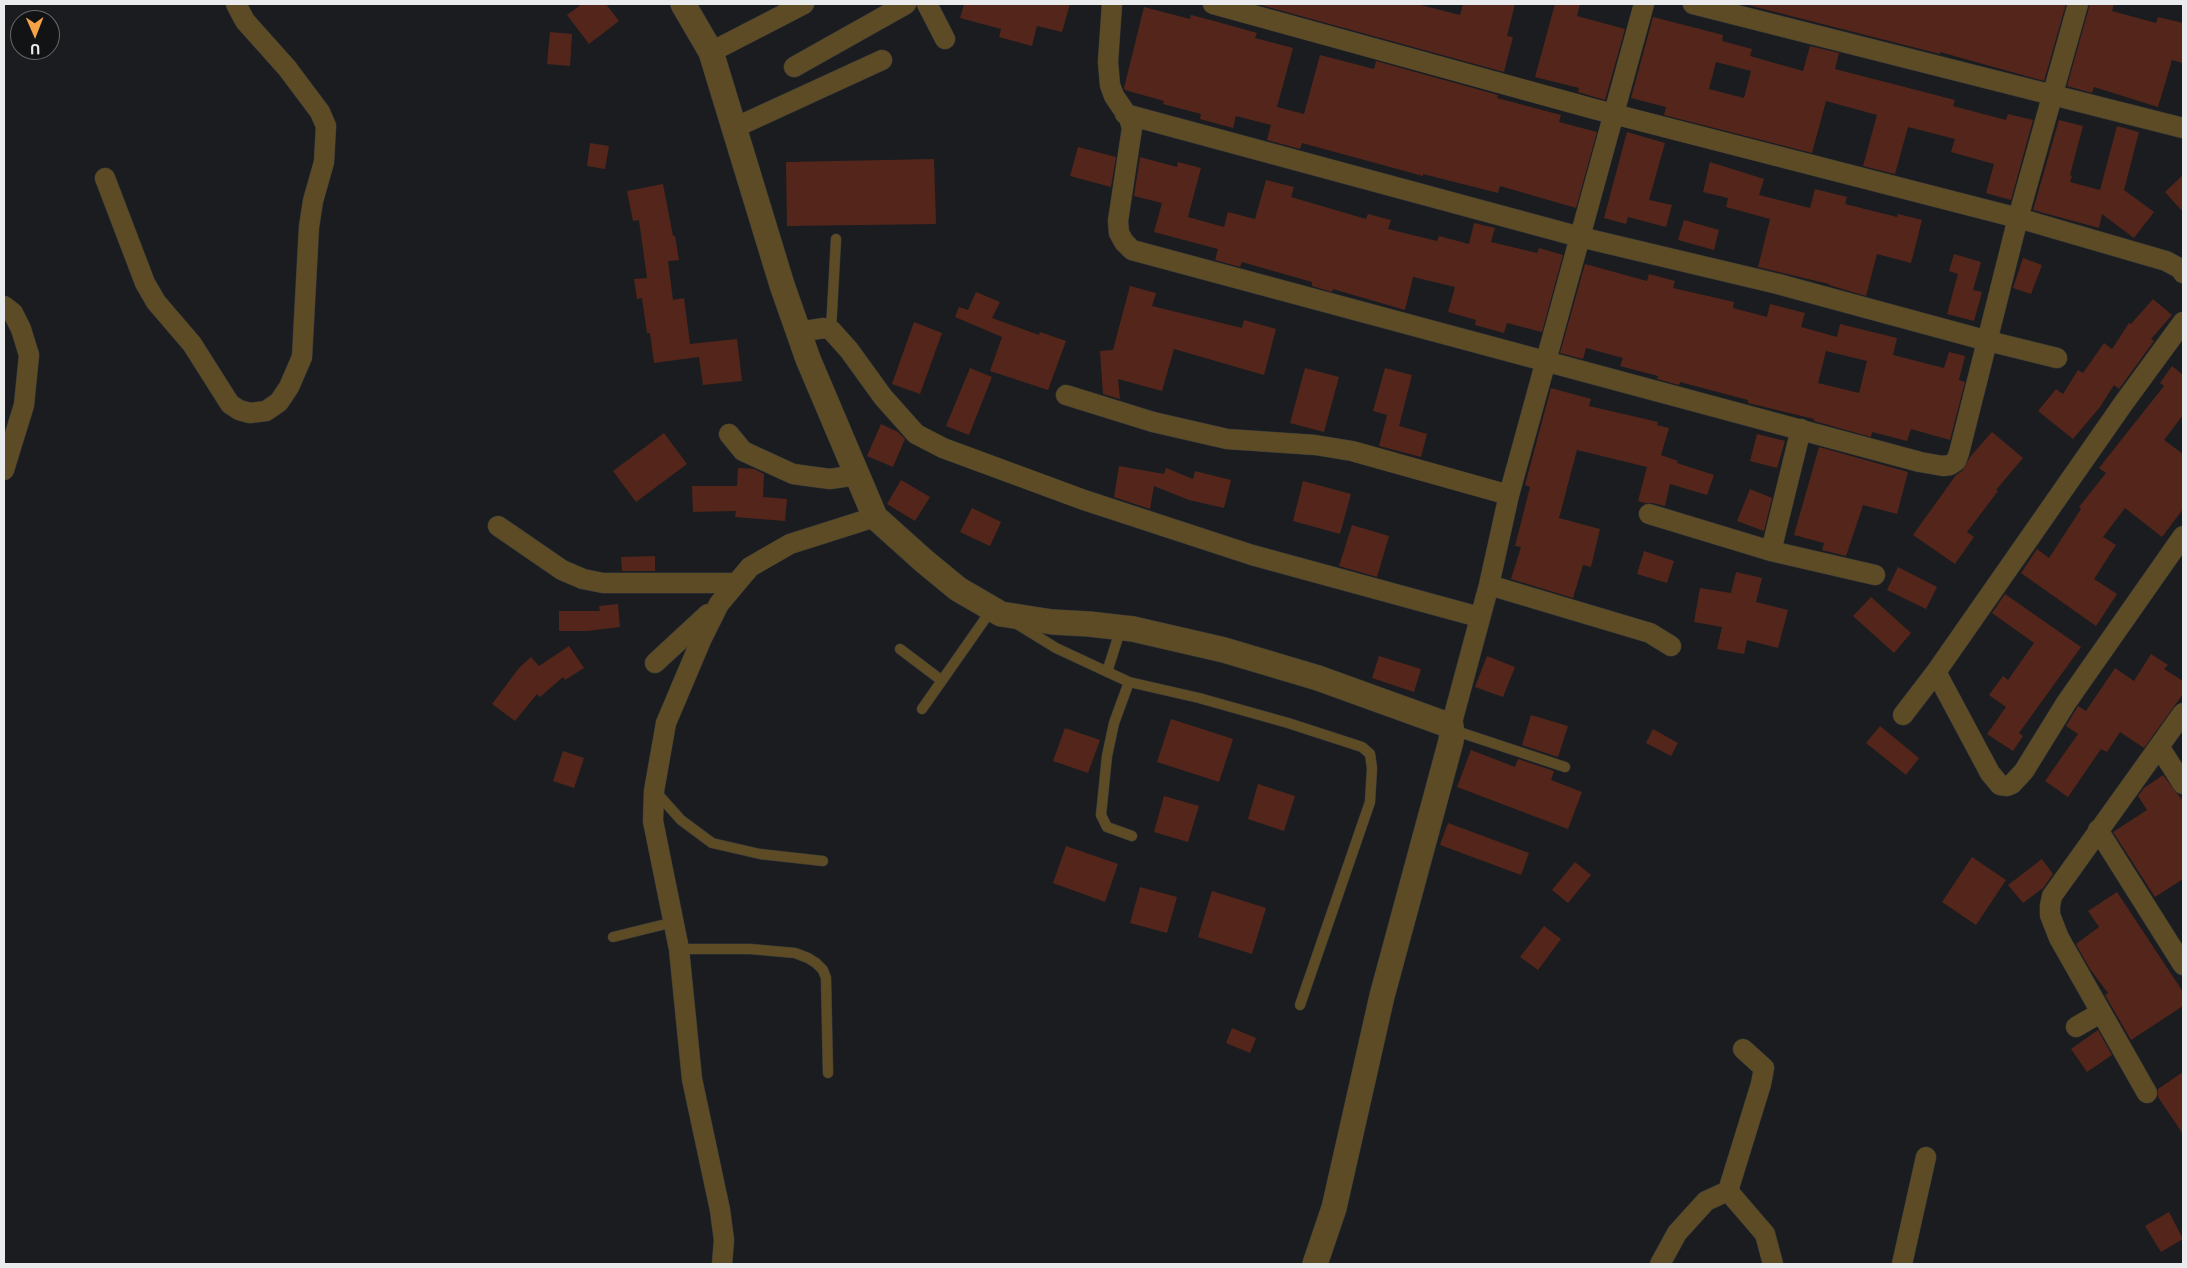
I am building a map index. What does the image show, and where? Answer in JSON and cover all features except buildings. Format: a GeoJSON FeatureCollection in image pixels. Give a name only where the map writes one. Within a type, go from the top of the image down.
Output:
{"type":"FeatureCollection","features":[{"type":"Feature","properties":{"kind":"street"},"geometry":{"type":"LineString","coordinates":[[105,178],[145,283],[156,302],[192,344],[230,404],[239,410],[250,413],[266,411],[279,402],[290,387],[302,357],[309,226],[312,201],[324,162],[326,126],[320,112],[287,68],[245,21],[236,4]]}},
{"type":"Feature","properties":{"kind":"street"},"geometry":{"type":"LineString","coordinates":[[683,4],[711,52],[798,332],[875,517],[924,562],[958,589],[997,611],[1052,622],[1121,628],[1167,636],[1233,653],[1318,678],[1451,728]]}},
{"type":"Feature","properties":{"kind":"street"},"geometry":{"type":"LineString","coordinates":[[711,52],[804,4]]}},
{"type":"Feature","properties":{"kind":"street"},"geometry":{"type":"LineString","coordinates":[[794,67],[906,4]]}},
{"type":"Feature","properties":{"kind":"street"},"geometry":{"type":"LineString","coordinates":[[927,4],[946,39]]}},
{"type":"Feature","properties":{"kind":"street"},"geometry":{"type":"LineString","coordinates":[[1112,4],[1108,62],[1110,85],[1129,118],[1132,128],[1118,221],[1119,233],[1132,250],[1920,462],[1950,465],[1956,461],[1959,453],[2018,218],[2078,4]]}},
{"type":"Feature","properties":{"kind":"street"},"geometry":{"type":"LineString","coordinates":[[1213,4],[1613,114],[2018,218],[2166,261],[2181,269],[2183,273]]}},
{"type":"Feature","properties":{"kind":"street"},"geometry":{"type":"LineString","coordinates":[[1315,1264],[1334,1208],[1382,996],[1488,585],[1509,495],[1644,4]]}},
{"type":"Feature","properties":{"kind":"street"},"geometry":{"type":"LineString","coordinates":[[1693,4],[2183,128]]}},
{"type":"Feature","properties":{"kind":"street"},"geometry":{"type":"LineString","coordinates":[[734,128],[882,60]]}},
{"type":"Feature","properties":{"kind":"street"},"geometry":{"type":"LineString","coordinates":[[1125,114],[1580,237],[1778,284],[2057,358]]}},
{"type":"Feature","properties":{"kind":"street"},"geometry":{"type":"LineString","coordinates":[[4,306],[13,313],[21,329],[29,355],[24,405],[4,470]]}},
{"type":"Feature","properties":{"kind":"street"},"geometry":{"type":"LineString","coordinates":[[1903,715],[1936,672],[2123,404],[2183,322]]}},
{"type":"Feature","properties":{"kind":"street"},"geometry":{"type":"LineString","coordinates":[[798,332],[824,328],[831,330],[849,350],[883,397],[916,434],[943,448],[1084,500],[1252,555],[1479,618]]}},
{"type":"Feature","properties":{"kind":"street"},"geometry":{"type":"LineString","coordinates":[[1066,395],[1153,422],[1228,439],[1315,445],[1352,451],[1509,495]]}},
{"type":"Feature","properties":{"kind":"street"},"geometry":{"type":"LineString","coordinates":[[1771,551],[1801,429]]}},
{"type":"Feature","properties":{"kind":"street"},"geometry":{"type":"LineString","coordinates":[[729,434],[743,451],[792,474],[830,479],[858,475]]}},
{"type":"Feature","properties":{"kind":"street"},"geometry":{"type":"LineString","coordinates":[[1649,514],[1771,551],[1874,576]]}},
{"type":"Feature","properties":{"kind":"street"},"geometry":{"type":"LineString","coordinates":[[655,663],[719,604],[750,568],[790,544],[875,517]]}},
{"type":"Feature","properties":{"kind":"street"},"geometry":{"type":"LineString","coordinates":[[498,526],[562,570],[583,579],[603,583],[736,583]]}},
{"type":"Feature","properties":{"kind":"street"},"geometry":{"type":"LineString","coordinates":[[1936,672],[1990,773],[2000,785],[2007,786],[2012,784],[2024,771],[2066,703],[2183,536]]}},
{"type":"Feature","properties":{"kind":"street"},"geometry":{"type":"LineString","coordinates":[[1488,585],[1650,633],[1671,646]]}},
{"type":"Feature","properties":{"kind":"street"},"geometry":{"type":"LineString","coordinates":[[719,604],[698,646],[666,723],[654,790],[653,821],[679,949],[692,1079],[716,1186],[721,1218],[724,1240],[722,1264]]}},
{"type":"Feature","properties":{"kind":"street"},"geometry":{"type":"LineString","coordinates":[[2147,1093],[2059,938],[2050,915],[2052,896],[2098,830],[2160,748],[2183,713]]}},
{"type":"Feature","properties":{"kind":"street"},"geometry":{"type":"LineString","coordinates":[[2160,748],[2183,784]]}},
{"type":"Feature","properties":{"kind":"street"},"geometry":{"type":"LineString","coordinates":[[2098,830],[2183,965]]}},
{"type":"Feature","properties":{"kind":"street"},"geometry":{"type":"LineString","coordinates":[[2076,1027],[2100,1013]]}},
{"type":"Feature","properties":{"kind":"street"},"geometry":{"type":"LineString","coordinates":[[1728,1192],[1762,1084],[1764,1068],[1743,1049]]}},
{"type":"Feature","properties":{"kind":"street"},"geometry":{"type":"LineString","coordinates":[[1902,1264],[1926,1157]]}},
{"type":"Feature","properties":{"kind":"street"},"geometry":{"type":"LineString","coordinates":[[1660,1264],[1677,1233],[1706,1201],[1728,1192]]}},
{"type":"Feature","properties":{"kind":"street"},"geometry":{"type":"LineString","coordinates":[[1728,1192],[1765,1234],[1773,1264]]}},
{"type":"Feature","properties":{"kind":"lane"},"geometry":{"type":"LineString","coordinates":[[831,330],[836,239]]}},
{"type":"Feature","properties":{"kind":"lane"},"geometry":{"type":"LineString","coordinates":[[922,709],[941,680],[997,611],[1056,648],[1129,682],[1199,698],[1288,723],[1362,747],[1370,754],[1372,768],[1370,802],[1300,1005]]}},
{"type":"Feature","properties":{"kind":"lane"},"geometry":{"type":"LineString","coordinates":[[1107,672],[1121,628]]}},
{"type":"Feature","properties":{"kind":"lane"},"geometry":{"type":"LineString","coordinates":[[900,649],[941,680]]}},
{"type":"Feature","properties":{"kind":"lane"},"geometry":{"type":"LineString","coordinates":[[1129,682],[1114,723],[1107,756],[1101,814],[1107,827],[1132,836]]}},
{"type":"Feature","properties":{"kind":"lane"},"geometry":{"type":"LineString","coordinates":[[1451,728],[1565,767]]}},
{"type":"Feature","properties":{"kind":"lane"},"geometry":{"type":"LineString","coordinates":[[654,790],[680,820],[712,843],[760,854],[823,861]]}},
{"type":"Feature","properties":{"kind":"lane"},"geometry":{"type":"LineString","coordinates":[[613,937],[674,922]]}},
{"type":"Feature","properties":{"kind":"lane"},"geometry":{"type":"LineString","coordinates":[[679,949],[750,949],[795,953],[816,963],[823,970],[826,978],[828,1073]]}}]}
